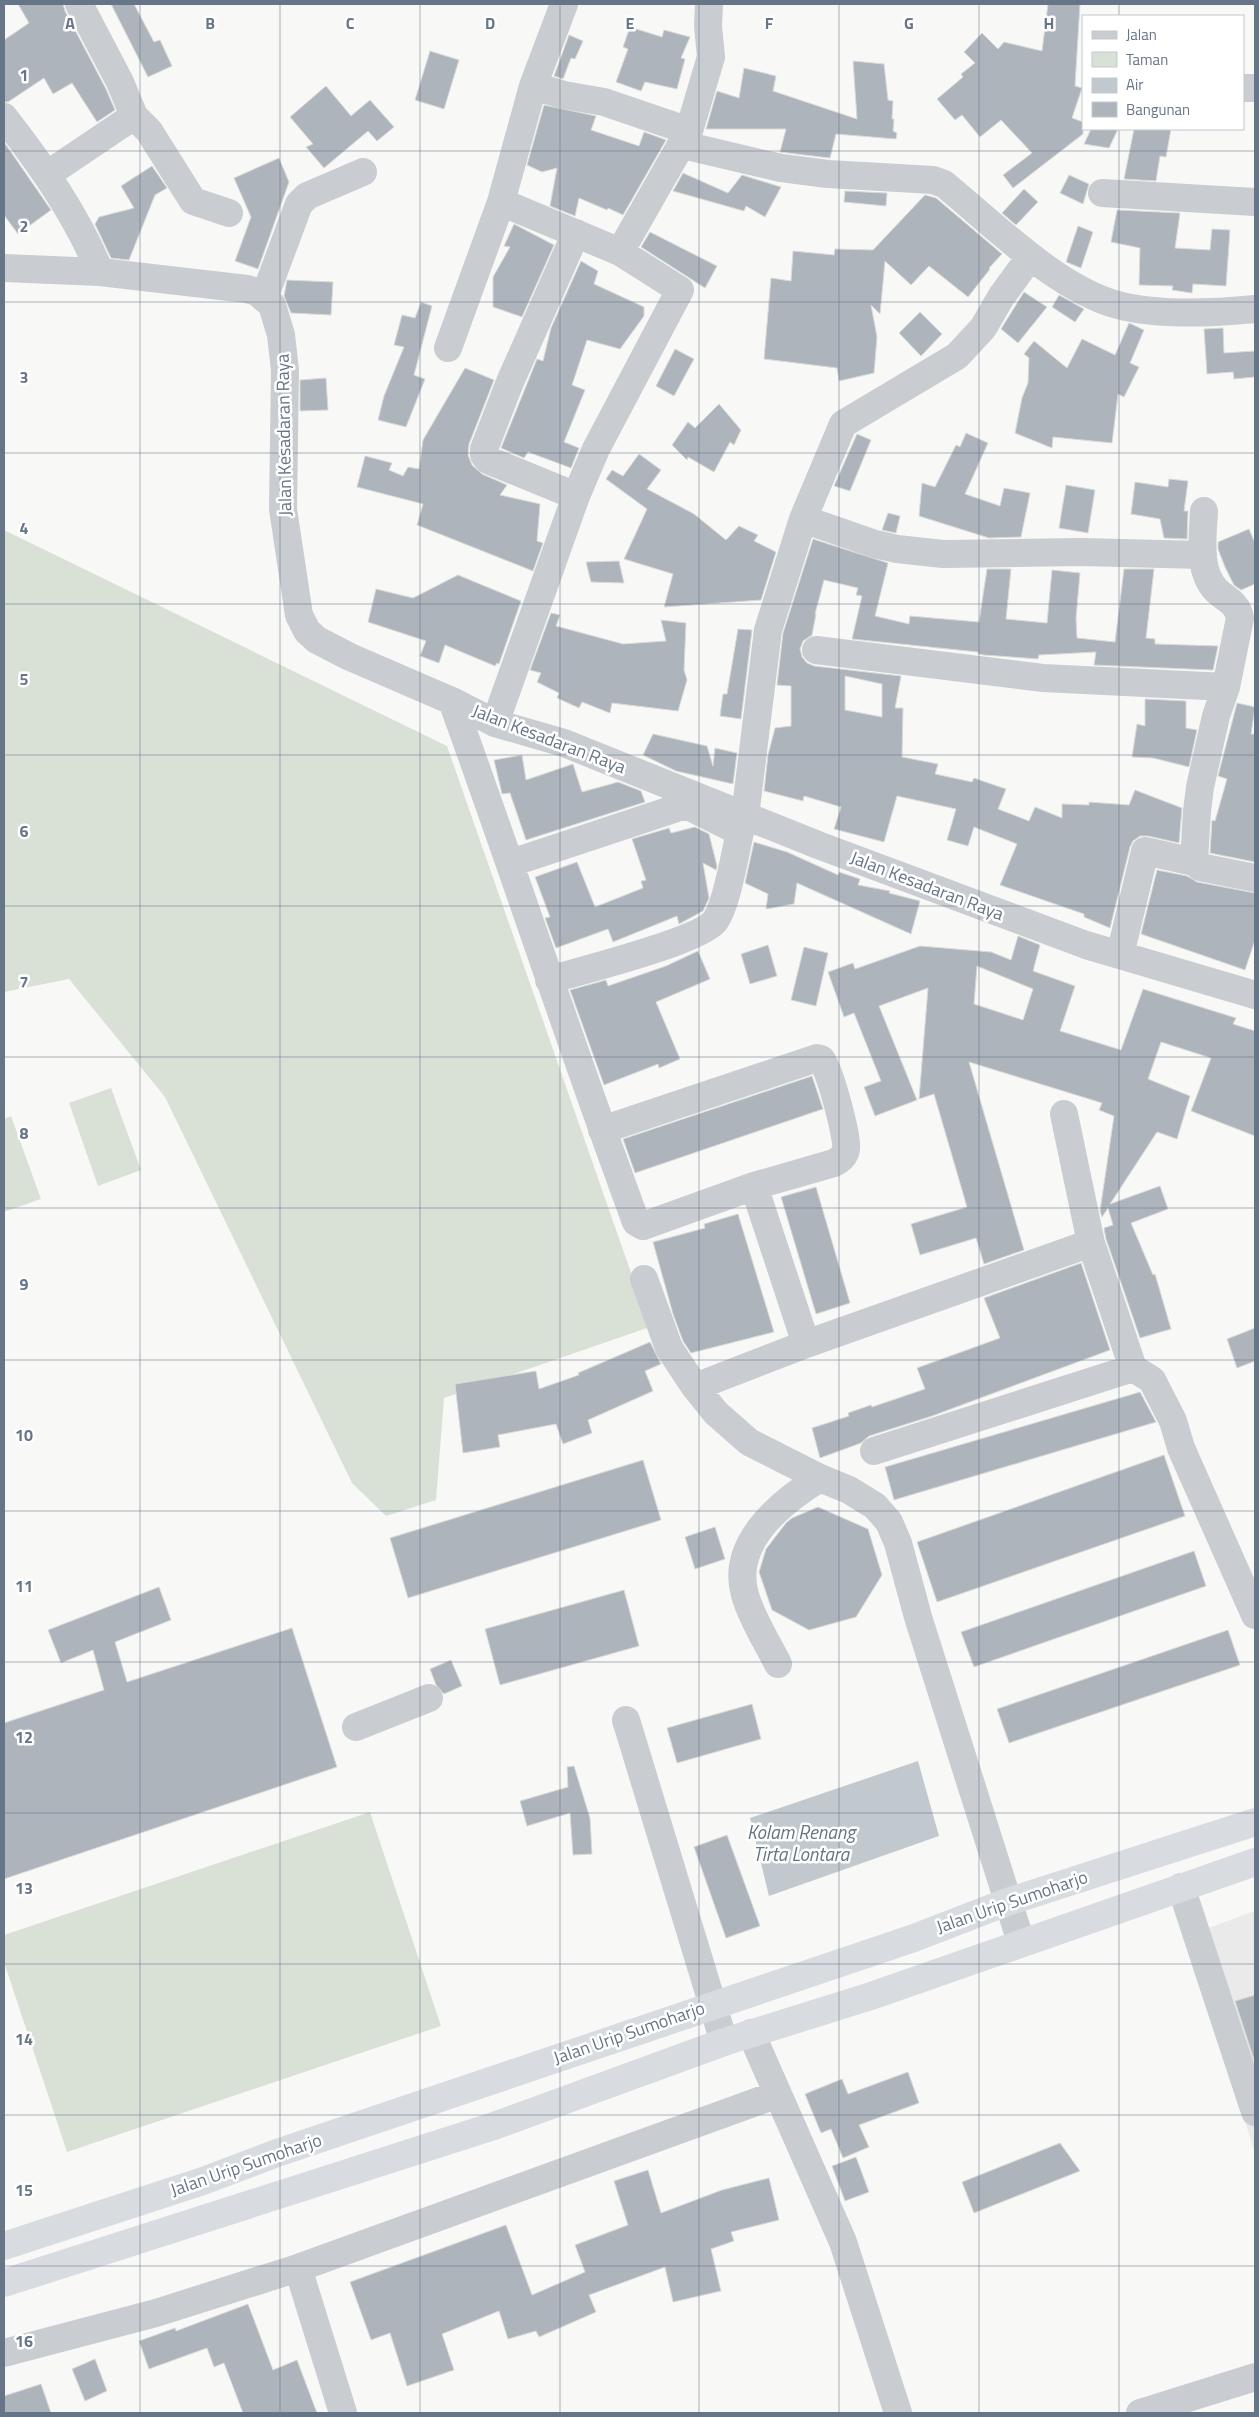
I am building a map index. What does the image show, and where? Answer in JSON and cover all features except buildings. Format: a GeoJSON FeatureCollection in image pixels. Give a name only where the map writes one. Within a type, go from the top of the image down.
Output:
{"type":"FeatureCollection","features":[{"type":"Feature","properties":{"kind":"highway","name":"Jalan Urip Sumoharjo"},"geometry":{"type":"LineString","coordinates":[[4,2246],[203,2181],[278,2153],[914,1938],[1007,1902],[1255,1822]]}},
{"type":"Feature","properties":{"kind":"highway","name":"Jalan Urip Sumoharjo"},"geometry":{"type":"LineString","coordinates":[[4,2283],[494,2126],[724,2042],[871,1996],[1021,1942],[1255,1862]]}},
{"type":"Feature","properties":{"kind":"highway"},"geometry":{"type":"LineString","coordinates":[[278,2153],[292,2191]]}},
{"type":"Feature","properties":{"kind":"street"},"geometry":{"type":"LineString","coordinates":[[79,4],[120,82],[134,116],[149,131],[193,201],[229,213]]}},
{"type":"Feature","properties":{"kind":"street"},"geometry":{"type":"LineString","coordinates":[[448,348],[501,202],[533,86],[564,4]]}},
{"type":"Feature","properties":{"kind":"street"},"geometry":{"type":"LineString","coordinates":[[620,252],[686,138],[712,56],[708,26],[709,4]]}},
{"type":"Feature","properties":{"kind":"street"},"geometry":{"type":"LineString","coordinates":[[533,86],[564,95],[604,102],[686,138],[781,168],[828,174],[932,180],[944,184],[1030,257],[1085,292],[1118,305],[1169,311],[1226,312],[1255,309]]}},
{"type":"Feature","properties":{"kind":"street"},"geometry":{"type":"LineString","coordinates":[[48,174],[134,116]]}},
{"type":"Feature","properties":{"kind":"street"},"geometry":{"type":"LineString","coordinates":[[4,117],[48,174],[88,244],[100,272]]}},
{"type":"Feature","properties":{"kind":"street"},"geometry":{"type":"LineString","coordinates":[[4,268],[100,272],[247,288],[257,292],[264,298],[299,204],[307,196],[363,172]]}},
{"type":"Feature","properties":{"kind":"street"},"geometry":{"type":"LineString","coordinates":[[1102,193],[1255,202]]}},
{"type":"Feature","properties":{"kind":"street"},"geometry":{"type":"LineString","coordinates":[[495,722],[576,496],[596,449],[680,290],[620,252],[501,202]]}},
{"type":"Feature","properties":{"kind":"street"},"geometry":{"type":"LineString","coordinates":[[576,233],[510,382],[484,449],[484,455],[488,460],[576,496]]}},
{"type":"Feature","properties":{"kind":"street"},"geometry":{"type":"LineString","coordinates":[[745,816],[768,630],[803,518],[843,424],[957,356],[983,328],[1001,298],[1030,257]]}},
{"type":"Feature","properties":{"kind":"street","name":"Jalan Kesadaran Raya"},"geometry":{"type":"LineString","coordinates":[[264,298],[272,305],[277,317],[285,370],[284,509],[299,615],[303,624],[317,640],[350,657],[452,701],[495,722],[564,743],[936,890],[1086,946],[1255,995]]}},
{"type":"Feature","properties":{"kind":"street"},"geometry":{"type":"LineString","coordinates":[[1194,862],[1200,787],[1216,716],[1226,687],[1240,618],[1239,610],[1233,602],[1216,590],[1209,579],[1203,555],[1204,511]]}},
{"type":"Feature","properties":{"kind":"street"},"geometry":{"type":"LineString","coordinates":[[803,518],[874,544],[897,549],[943,554],[1080,552],[1203,555]]}},
{"type":"Feature","properties":{"kind":"street"},"geometry":{"type":"LineString","coordinates":[[816,650],[1043,678],[1226,687]]}},
{"type":"Feature","properties":{"kind":"street"},"geometry":{"type":"LineString","coordinates":[[452,701],[511,864],[549,980],[602,1130],[636,1222],[643,1226],[754,1186],[834,1163],[843,1158],[846,1148],[839,1110],[826,1066],[821,1059],[817,1058],[602,1130]]}},
{"type":"Feature","properties":{"kind":"street"},"geometry":{"type":"LineString","coordinates":[[511,864],[686,805],[740,832],[722,904],[715,921],[709,927],[700,933],[657,948],[549,980]]}},
{"type":"Feature","properties":{"kind":"street"},"geometry":{"type":"LineString","coordinates":[[1120,956],[1145,851],[1194,862],[1200,867],[1255,878]]}},
{"type":"Feature","properties":{"kind":"street"},"geometry":{"type":"LineString","coordinates":[[1064,1114],[1091,1244],[1132,1368],[1152,1380],[1173,1421],[1181,1448],[1255,1616]]}},
{"type":"Feature","properties":{"kind":"street"},"geometry":{"type":"LineString","coordinates":[[754,1186],[806,1344]]}},
{"type":"Feature","properties":{"kind":"street"},"geometry":{"type":"LineString","coordinates":[[694,1387],[806,1344],[1091,1244]]}},
{"type":"Feature","properties":{"kind":"street"},"geometry":{"type":"LineString","coordinates":[[644,1279],[669,1348],[694,1387],[716,1413],[749,1442],[820,1478],[849,1490],[876,1506],[889,1522],[898,1543],[918,1617],[1021,1942]]}},
{"type":"Feature","properties":{"kind":"street"},"geometry":{"type":"LineString","coordinates":[[874,1451],[1132,1368]]}},
{"type":"Feature","properties":{"kind":"street"},"geometry":{"type":"LineString","coordinates":[[778,1664],[745,1595],[742,1574],[746,1556],[752,1542],[767,1520],[799,1491],[820,1478]]}},
{"type":"Feature","properties":{"kind":"street"},"geometry":{"type":"LineString","coordinates":[[356,1727],[429,1698]]}},
{"type":"Feature","properties":{"kind":"street"},"geometry":{"type":"LineString","coordinates":[[626,1720],[724,2042]]}},
{"type":"Feature","properties":{"kind":"street"},"geometry":{"type":"LineString","coordinates":[[1181,1887],[1255,2112]]}},
{"type":"Feature","properties":{"kind":"street"},"geometry":{"type":"LineString","coordinates":[[751,2033],[843,2242],[898,2413]]}},
{"type":"Feature","properties":{"kind":"street"},"geometry":{"type":"LineString","coordinates":[[4,2354],[156,2313],[298,2268],[778,2094]]}},
{"type":"Feature","properties":{"kind":"street"},"geometry":{"type":"LineString","coordinates":[[298,2268],[343,2413]]}},
{"type":"Feature","properties":{"kind":"street"},"geometry":{"type":"LineString","coordinates":[[1140,2413],[1255,2377]]}},
{"type":"Feature","properties":{"kind":"shaded area"},"geometry":{"type":"Polygon","coordinates":[[[1255,1911],[1255,2154],[1189,1935],[1255,1911]]]}},
{"type":"Feature","properties":{"kind":"green space"},"geometry":{"type":"Polygon","coordinates":[[[4,530],[447,746],[650,1327],[444,1398],[436,1500],[386,1516],[352,1483],[165,1097],[69,979],[4,992],[4,530]]]}},
{"type":"Feature","properties":{"kind":"green space"},"geometry":{"type":"Polygon","coordinates":[[[111,1088],[141,1170],[98,1186],[69,1103],[111,1088]]]}},
{"type":"Feature","properties":{"kind":"green space"},"geometry":{"type":"Polygon","coordinates":[[[11,1116],[41,1199],[4,1212],[4,1119],[11,1116]]]}},
{"type":"Feature","properties":{"kind":"green space"},"geometry":{"type":"Polygon","coordinates":[[[370,1812],[441,2026],[67,2152],[4,1962],[4,1935],[370,1812]]]}},
{"type":"Feature","properties":{"kind":"water","name":"Kolam Renang Tirta Lontara"},"geometry":{"type":"Polygon","coordinates":[[[918,1761],[939,1836],[769,1896],[750,1818],[918,1761]]]}}]}
